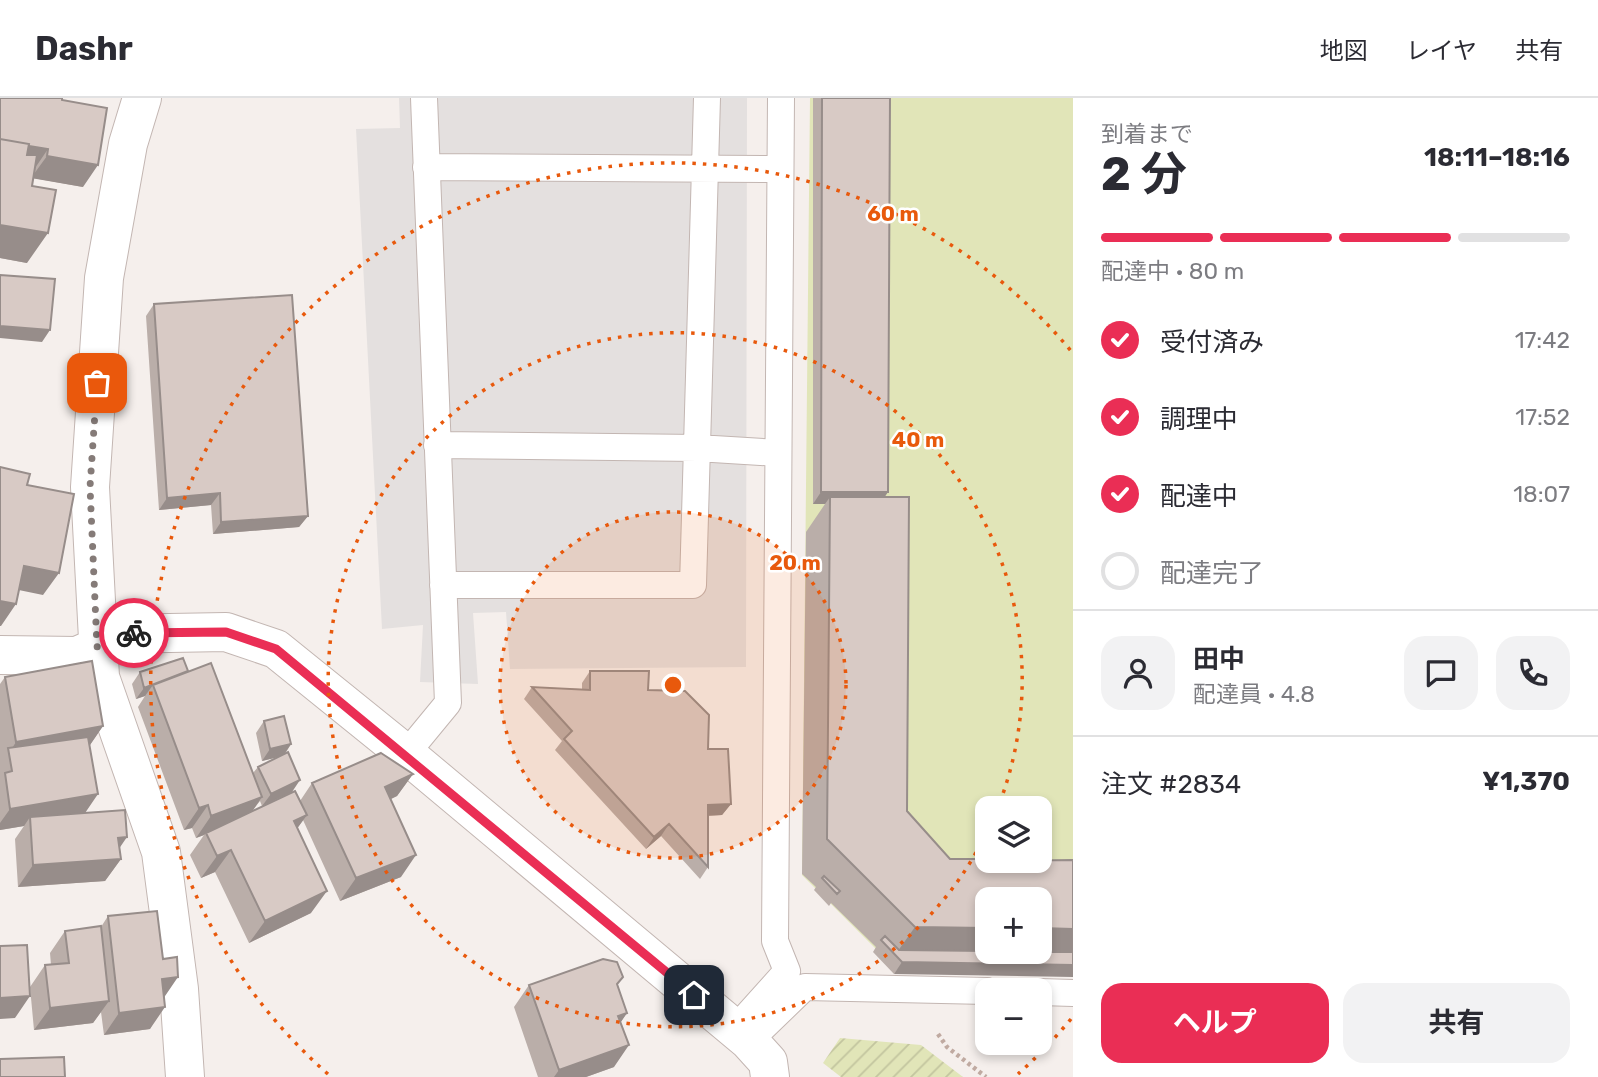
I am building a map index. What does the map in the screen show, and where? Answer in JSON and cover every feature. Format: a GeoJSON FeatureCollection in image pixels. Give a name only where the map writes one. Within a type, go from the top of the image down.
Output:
{"type":"FeatureCollection","features":[{"type":"Feature","properties":{"kind":"street"},"geometry":{"type":"LineString","coordinates":[[142,98],[128,144],[104,278],[90,487],[97,647],[100,677],[161,852],[179,989],[185,1077]]}},
{"type":"Feature","properties":{"kind":"street"},"geometry":{"type":"LineString","coordinates":[[0,655],[76,656],[97,647],[113,634],[226,632],[276,649],[742,1035],[768,1062],[770,1077]]}},
{"type":"Feature","properties":{"kind":"lane"},"geometry":{"type":"LineString","coordinates":[[406,754],[448,703],[424,98]]}},
{"type":"Feature","properties":{"kind":"lane"},"geometry":{"type":"LineString","coordinates":[[443,585],[693,585],[707,98]]}},
{"type":"Feature","properties":{"kind":"lane"},"geometry":{"type":"LineString","coordinates":[[742,1035],[788,971],[775,941],[781,98]]}},
{"type":"Feature","properties":{"kind":"lane"},"geometry":{"type":"LineString","coordinates":[[426,167],[780,169]]}},
{"type":"Feature","properties":{"kind":"lane"},"geometry":{"type":"LineString","coordinates":[[438,445],[697,448],[778,453]]}},
{"type":"Feature","properties":{"kind":"lane"},"geometry":{"type":"LineString","coordinates":[[742,1035],[806,987],[975,991]]}},
{"type":"Feature","properties":{"kind":"lane"},"geometry":{"type":"LineString","coordinates":[[1052,992],[1073,993]]}},
{"type":"Feature","properties":{"kind":"green space"},"geometry":{"type":"Polygon","coordinates":[[[810,98],[1073,98],[1073,965],[982,964],[1052,964],[1052,887],[975,887],[975,964],[890,963],[802,875],[810,98]]]}},
{"type":"Feature","properties":{"kind":"green space"},"geometry":{"type":"Polygon","coordinates":[[[840,1038],[921,1045],[963,1077],[841,1077],[823,1063],[840,1038]]]}},
{"type":"Feature","properties":{"kind":"shaded area"},"geometry":{"type":"Polygon","coordinates":[[[399,98],[747,98],[746,667],[510,669],[506,612],[473,613],[478,684],[420,682],[423,625],[382,629],[356,129],[400,128],[399,98]]]}},
{"type":"Feature","properties":{"kind":"building"},"geometry":{"type":"Polygon","coordinates":[[[0,98],[62,98],[107,108],[98,165],[47,156],[48,149],[0,139],[0,98]]]}},
{"type":"Feature","properties":{"kind":"building"},"geometry":{"type":"Polygon","coordinates":[[[822,98],[890,98],[888,492],[821,492],[822,98]]]}},
{"type":"Feature","properties":{"kind":"building"},"geometry":{"type":"Polygon","coordinates":[[[0,139],[29,144],[27,155],[37,155],[32,186],[56,190],[48,233],[0,225],[0,139]]]}},
{"type":"Feature","properties":{"kind":"building"},"geometry":{"type":"Polygon","coordinates":[[[0,275],[55,279],[50,330],[0,326],[0,275]]]}},
{"type":"Feature","properties":{"kind":"building"},"geometry":{"type":"Polygon","coordinates":[[[292,295],[308,516],[221,522],[220,493],[167,498],[154,304],[292,295]]]}},
{"type":"Feature","properties":{"kind":"building"},"geometry":{"type":"Polygon","coordinates":[[[0,467],[30,474],[27,485],[74,494],[59,573],[24,566],[16,604],[0,601],[0,467]]]}},
{"type":"Feature","properties":{"kind":"building"},"geometry":{"type":"Polygon","coordinates":[[[830,497],[909,497],[907,811],[950,859],[975,859],[975,873],[1052,873],[1052,860],[1073,860],[1073,929],[1052,928],[1052,887],[975,887],[975,928],[915,927],[827,839],[830,497]]]}},
{"type":"Feature","properties":{"kind":"building"},"geometry":{"type":"Polygon","coordinates":[[[183,658],[188,671],[144,688],[140,672],[183,658]]]}},
{"type":"Feature","properties":{"kind":"building"},"geometry":{"type":"Polygon","coordinates":[[[92,661],[103,726],[16,742],[5,677],[92,661]]]}},
{"type":"Feature","properties":{"kind":"building"},"geometry":{"type":"Polygon","coordinates":[[[211,663],[262,797],[211,816],[208,805],[199,808],[153,685],[211,663]]]}},
{"type":"Feature","properties":{"kind":"building"},"geometry":{"type":"Polygon","coordinates":[[[590,671],[649,671],[648,690],[685,691],[709,715],[708,749],[728,749],[731,804],[708,805],[708,867],[669,824],[654,837],[564,739],[572,731],[532,687],[590,690],[590,671]]]}},
{"type":"Feature","properties":{"kind":"building"},"geometry":{"type":"Polygon","coordinates":[[[284,716],[291,744],[270,749],[264,721],[284,716]]]}},
{"type":"Feature","properties":{"kind":"building"},"geometry":{"type":"Polygon","coordinates":[[[88,737],[98,794],[10,809],[5,773],[12,771],[8,748],[88,737]]]}},
{"type":"Feature","properties":{"kind":"building"},"geometry":{"type":"Polygon","coordinates":[[[288,752],[300,780],[271,794],[258,767],[288,752]]]}},
{"type":"Feature","properties":{"kind":"building"},"geometry":{"type":"Polygon","coordinates":[[[381,753],[413,774],[385,787],[416,855],[356,878],[312,783],[381,753]]]}},
{"type":"Feature","properties":{"kind":"building"},"geometry":{"type":"Polygon","coordinates":[[[295,791],[307,815],[294,821],[327,891],[265,921],[231,850],[217,856],[206,833],[295,791]]]}},
{"type":"Feature","properties":{"kind":"building"},"geometry":{"type":"Polygon","coordinates":[[[125,810],[127,837],[118,838],[121,859],[33,865],[30,817],[125,810]]]}},
{"type":"Feature","properties":{"kind":"building"},"geometry":{"type":"Polygon","coordinates":[[[824,876],[840,891],[837,894],[822,878],[824,876]]]}},
{"type":"Feature","properties":{"kind":"building"},"geometry":{"type":"Polygon","coordinates":[[[157,911],[163,959],[177,957],[178,977],[162,979],[165,1007],[119,1013],[108,916],[157,911]]]}},
{"type":"Feature","properties":{"kind":"building"},"geometry":{"type":"Polygon","coordinates":[[[101,926],[109,1001],[50,1008],[45,965],[69,963],[65,931],[101,926]]]}},
{"type":"Feature","properties":{"kind":"building"},"geometry":{"type":"Polygon","coordinates":[[[885,936],[899,950],[975,951],[975,963],[902,962],[881,940],[885,936]]]}},
{"type":"Feature","properties":{"kind":"building"},"geometry":{"type":"Polygon","coordinates":[[[27,945],[30,996],[0,998],[0,946],[27,945]]]}},
{"type":"Feature","properties":{"kind":"building"},"geometry":{"type":"Polygon","coordinates":[[[1052,952],[1073,952],[1073,965],[1016,964],[1052,964],[1052,952]]]}},
{"type":"Feature","properties":{"kind":"building"},"geometry":{"type":"Polygon","coordinates":[[[603,959],[617,962],[623,977],[617,984],[627,1013],[618,1016],[629,1045],[559,1070],[529,985],[603,959]]]}},
{"type":"Feature","properties":{"kind":"building"},"geometry":{"type":"Polygon","coordinates":[[[64,1057],[65,1077],[0,1077],[0,1059],[64,1057]]]}},
{"type":"Feature","properties":{"kind":"way so far"},"geometry":{"type":"LineString","coordinates":[[97,383],[90,487],[97,647],[113,634],[134,633]]}},
{"type":"Feature","properties":{"kind":"route"},"geometry":{"type":"LineString","coordinates":[[134,633],[226,632],[276,649],[694,995]]}}]}
